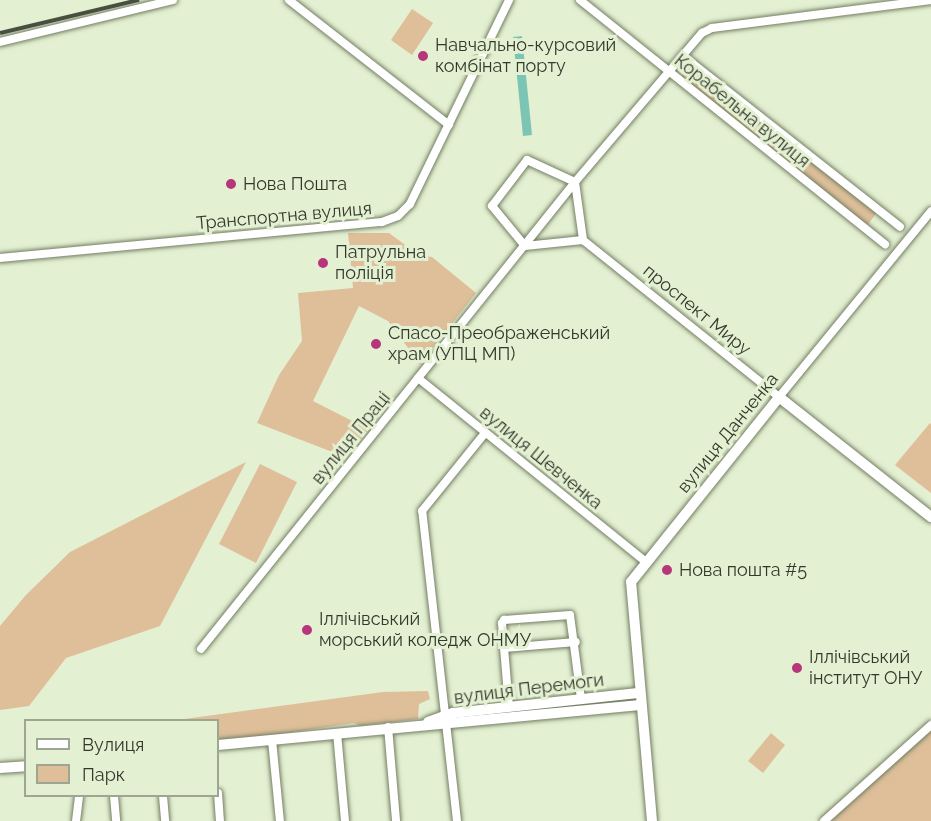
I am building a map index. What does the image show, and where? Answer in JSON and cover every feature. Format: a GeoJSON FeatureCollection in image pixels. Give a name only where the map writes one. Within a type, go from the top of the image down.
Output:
{"type":"FeatureCollection","features":[{"type":"Feature","properties":{"kind":"main road","name":"проспект Миру"},"geometry":{"type":"LineString","coordinates":[[779,397],[931,517]]}},
{"type":"Feature","properties":{"kind":"main road","name":"вулиця Данченка"},"geometry":{"type":"LineString","coordinates":[[652,821],[629,590],[645,561],[779,397]]}},
{"type":"Feature","properties":{"kind":"main road","name":"вулиця Перемоги"},"geometry":{"type":"LineString","coordinates":[[219,746],[425,723],[509,707],[638,693]]}},
{"type":"Feature","properties":{"kind":"main road","name":"вулиця Перемоги"},"geometry":{"type":"LineString","coordinates":[[445,720],[640,705]]}},
{"type":"Feature","properties":{"kind":"main road"},"geometry":{"type":"LineString","coordinates":[[0,768],[24,766]]}},
{"type":"Feature","properties":{"kind":"street"},"geometry":{"type":"LineString","coordinates":[[0,42],[173,0]]}},
{"type":"Feature","properties":{"kind":"street"},"geometry":{"type":"LineString","coordinates":[[289,0],[449,125]]}},
{"type":"Feature","properties":{"kind":"street","name":"Транспортна вулиця"},"geometry":{"type":"LineString","coordinates":[[0,258],[391,220],[410,204],[509,0]]}},
{"type":"Feature","properties":{"kind":"street","name":"Корабельна вулиця"},"geometry":{"type":"LineString","coordinates":[[580,0],[885,244]]}},
{"type":"Feature","properties":{"kind":"street"},"geometry":{"type":"LineString","coordinates":[[575,182],[527,160],[492,206],[525,246],[583,240],[575,182],[706,30],[931,0]]}},
{"type":"Feature","properties":{"kind":"street","name":"Корабельна вулиця"},"geometry":{"type":"LineString","coordinates":[[682,56],[900,226]]}},
{"type":"Feature","properties":{"kind":"street","name":"вулиця Праці"},"geometry":{"type":"LineString","coordinates":[[201,649],[575,182]]}},
{"type":"Feature","properties":{"kind":"street","name":"вулиця Данченка"},"geometry":{"type":"LineString","coordinates":[[779,397],[931,211]]}},
{"type":"Feature","properties":{"kind":"street","name":"проспект Миру"},"geometry":{"type":"LineString","coordinates":[[583,240],[779,397]]}},
{"type":"Feature","properties":{"kind":"street","name":"вулиця Шевченка"},"geometry":{"type":"LineString","coordinates":[[418,378],[645,561]]}},
{"type":"Feature","properties":{"kind":"street"},"geometry":{"type":"LineString","coordinates":[[457,821],[422,511],[485,433]]}},
{"type":"Feature","properties":{"kind":"street"},"geometry":{"type":"LineString","coordinates":[[509,707],[502,621],[570,615],[576,642],[581,699]]}},
{"type":"Feature","properties":{"kind":"street"},"geometry":{"type":"LineString","coordinates":[[504,648],[576,642]]}},
{"type":"Feature","properties":{"kind":"street"},"geometry":{"type":"LineString","coordinates":[[824,821],[931,725]]}},
{"type":"Feature","properties":{"kind":"street"},"geometry":{"type":"LineString","coordinates":[[388,727],[396,821]]}},
{"type":"Feature","properties":{"kind":"street"},"geometry":{"type":"LineString","coordinates":[[337,733],[345,821]]}},
{"type":"Feature","properties":{"kind":"street"},"geometry":{"type":"LineString","coordinates":[[272,740],[280,821]]}},
{"type":"Feature","properties":{"kind":"street"},"geometry":{"type":"LineString","coordinates":[[76,821],[79,797]]}},
{"type":"Feature","properties":{"kind":"street"},"geometry":{"type":"LineString","coordinates":[[114,797],[116,821]]}},
{"type":"Feature","properties":{"kind":"street"},"geometry":{"type":"LineString","coordinates":[[163,797],[165,821]]}},
{"type":"Feature","properties":{"kind":"street"},"geometry":{"type":"LineString","coordinates":[[218,797],[220,821]]}},
{"type":"Feature","properties":{"kind":"green space"},"geometry":{"type":"Polygon","coordinates":[[[412,9],[433,23],[412,55],[391,40],[412,9]]]}},
{"type":"Feature","properties":{"kind":"green space"},"geometry":{"type":"Polygon","coordinates":[[[690,65],[877,212],[867,226],[680,78],[690,65]]]}},
{"type":"Feature","properties":{"kind":"green space"},"geometry":{"type":"Polygon","coordinates":[[[348,233],[389,233],[419,255],[432,257],[476,293],[420,364],[388,321],[359,306],[313,401],[370,430],[349,451],[335,453],[257,423],[279,375],[302,341],[298,293],[353,288],[348,233]]]}},
{"type":"Feature","properties":{"kind":"green space"},"geometry":{"type":"Polygon","coordinates":[[[931,424],[931,493],[895,465],[931,424]]]}},
{"type":"Feature","properties":{"kind":"green space"},"geometry":{"type":"Polygon","coordinates":[[[246,462],[160,626],[66,658],[29,706],[0,710],[0,626],[26,595],[70,552],[246,462]]]}},
{"type":"Feature","properties":{"kind":"green space"},"geometry":{"type":"Polygon","coordinates":[[[260,464],[297,482],[256,563],[219,544],[260,464]]]}},
{"type":"Feature","properties":{"kind":"green space"},"geometry":{"type":"Polygon","coordinates":[[[428,691],[430,699],[419,704],[418,719],[360,726],[354,723],[219,743],[219,719],[184,719],[383,692],[428,691]]]}},
{"type":"Feature","properties":{"kind":"green space"},"geometry":{"type":"Polygon","coordinates":[[[931,729],[931,821],[829,821],[931,729]]]}},
{"type":"Feature","properties":{"kind":"green space"},"geometry":{"type":"Polygon","coordinates":[[[771,733],[785,745],[763,773],[748,761],[771,733]]]}},
{"type":"Feature","properties":{"kind":"water"},"geometry":{"type":"Polygon","coordinates":[[[522,36],[532,135],[523,136],[513,37],[522,36]]]}},
{"type":"Feature","properties":{"kind":"railway"},"geometry":{"type":"LineString","coordinates":[[0,33],[139,0]]}},
{"type":"Feature","properties":{"kind":"place","name":"Навчально-курсовий комбінат порту"},"geometry":{"type":"Point","coordinates":[423,56]}},
{"type":"Feature","properties":{"kind":"place","name":"Нова Пошта"},"geometry":{"type":"Point","coordinates":[231,184]}},
{"type":"Feature","properties":{"kind":"place","name":"Патрульна поліція"},"geometry":{"type":"Point","coordinates":[323,263]}},
{"type":"Feature","properties":{"kind":"place","name":"Спасо-Преображенський храм (УПЦ МП)"},"geometry":{"type":"Point","coordinates":[376,344]}},
{"type":"Feature","properties":{"kind":"place","name":"Нова пошта #5"},"geometry":{"type":"Point","coordinates":[667,570]}},
{"type":"Feature","properties":{"kind":"place","name":"Іллічівський морський коледж ОНМУ"},"geometry":{"type":"Point","coordinates":[307,630]}},
{"type":"Feature","properties":{"kind":"place","name":"Іллічівський інститут ОНУ"},"geometry":{"type":"Point","coordinates":[797,668]}}]}
